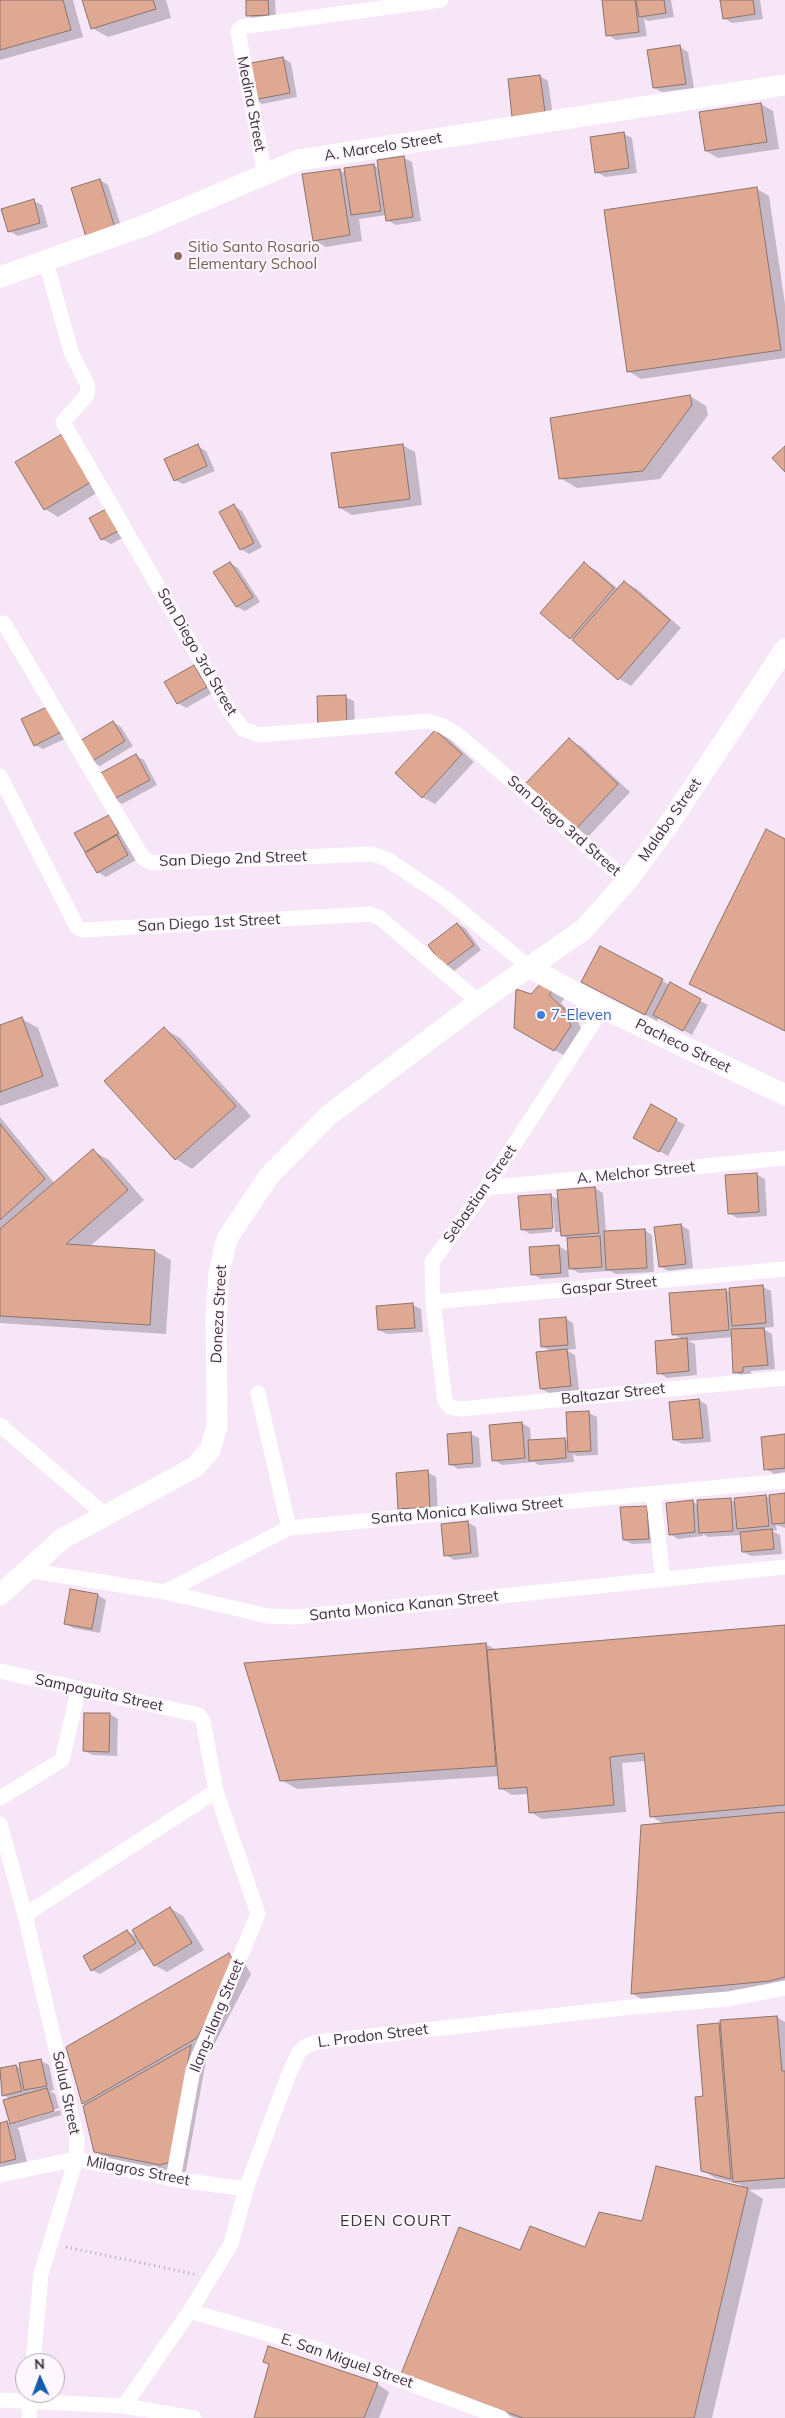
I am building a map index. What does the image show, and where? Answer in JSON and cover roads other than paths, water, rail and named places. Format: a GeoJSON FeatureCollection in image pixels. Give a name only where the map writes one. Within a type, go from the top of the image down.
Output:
{"type":"FeatureCollection","features":[{"type":"Feature","properties":{"kind":"street","name":"Medina Street"},"geometry":{"type":"LineString","coordinates":[[264,175],[238,32],[241,27],[441,0]]}},
{"type":"Feature","properties":{"kind":"street","name":"A. Marcelo Street"},"geometry":{"type":"LineString","coordinates":[[0,276],[46,262],[146,225],[299,160],[785,85]]}},
{"type":"Feature","properties":{"kind":"street","name":"San Diego 3rd Street"},"geometry":{"type":"LineString","coordinates":[[46,262],[71,352],[88,386],[87,395],[63,422],[231,713],[243,729],[259,735],[421,721],[428,721],[442,726],[458,735],[627,881]]}},
{"type":"Feature","properties":{"kind":"street","name":"San Diego 2nd Street"},"geometry":{"type":"LineString","coordinates":[[4,623],[143,858],[152,863],[372,854],[387,859],[445,898],[528,968]]}},
{"type":"Feature","properties":{"kind":"street","name":"Malabo Street"},"geometry":{"type":"LineString","coordinates":[[528,968],[583,930],[627,881],[669,824],[785,649]]}},
{"type":"Feature","properties":{"kind":"street","name":"San Diego 1st Street"},"geometry":{"type":"LineString","coordinates":[[0,776],[77,927],[83,930],[370,914],[380,918],[479,1002]]}},
{"type":"Feature","properties":{"kind":"street","name":"Doneza Street"},"geometry":{"type":"LineString","coordinates":[[0,1595],[62,1539],[195,1467],[210,1450],[217,1426],[216,1320],[219,1274],[228,1237],[269,1176],[329,1115],[479,1002],[528,968]]}},
{"type":"Feature","properties":{"kind":"street","name":"Pacheco Street"},"geometry":{"type":"LineString","coordinates":[[528,968],[603,1008],[785,1095]]}},
{"type":"Feature","properties":{"kind":"street","name":"Sebastian Street"},"geometry":{"type":"LineString","coordinates":[[445,1401],[433,1302],[432,1262],[486,1188],[603,1008]]}},
{"type":"Feature","properties":{"kind":"street","name":"A. Melchor Street"},"geometry":{"type":"LineString","coordinates":[[486,1188],[785,1158]]}},
{"type":"Feature","properties":{"kind":"street","name":"Gaspar Street"},"geometry":{"type":"LineString","coordinates":[[433,1302],[785,1269]]}},
{"type":"Feature","properties":{"kind":"street","name":"Baltazar Street"},"geometry":{"type":"LineString","coordinates":[[445,1401],[450,1407],[461,1409],[785,1378]]}},
{"type":"Feature","properties":{"kind":"street"},"geometry":{"type":"LineString","coordinates":[[258,1393],[289,1528]]}},
{"type":"Feature","properties":{"kind":"street"},"geometry":{"type":"LineString","coordinates":[[0,1425],[105,1515]]}},
{"type":"Feature","properties":{"kind":"street","name":"Santa Monica Kaliwa Street"},"geometry":{"type":"LineString","coordinates":[[165,1592],[289,1528],[785,1481]]}},
{"type":"Feature","properties":{"kind":"street"},"geometry":{"type":"LineString","coordinates":[[652,1493],[663,1580]]}},
{"type":"Feature","properties":{"kind":"street","name":"Santa Monica Kanan Street"},"geometry":{"type":"LineString","coordinates":[[26,1570],[165,1592],[268,1616],[296,1617],[785,1567]]}},
{"type":"Feature","properties":{"kind":"street","name":"Sampaguita Street"},"geometry":{"type":"LineString","coordinates":[[0,1671],[198,1715],[205,1728],[216,1791]]}},
{"type":"Feature","properties":{"kind":"street"},"geometry":{"type":"LineString","coordinates":[[0,1798],[62,1760],[79,1688]]}},
{"type":"Feature","properties":{"kind":"street"},"geometry":{"type":"LineString","coordinates":[[25,1915],[216,1791]]}},
{"type":"Feature","properties":{"kind":"street","name":"Ilang-Ilang Street"},"geometry":{"type":"LineString","coordinates":[[173,2179],[193,2070],[258,1914],[216,1791]]}},
{"type":"Feature","properties":{"kind":"street","name":"Salud Street"},"geometry":{"type":"LineString","coordinates":[[0,1824],[25,1915],[77,2139],[76,2159],[41,2274],[34,2353]]}},
{"type":"Feature","properties":{"kind":"street","name":"L. Prodon Street"},"geometry":{"type":"LineString","coordinates":[[124,2406],[190,2312],[230,2244],[246,2189],[288,2076],[299,2052],[306,2046],[317,2042],[414,2031],[728,1999],[785,1988]]}},
{"type":"Feature","properties":{"kind":"street","name":"Milagros Street"},"geometry":{"type":"LineString","coordinates":[[0,2175],[76,2159],[173,2179],[246,2189]]}},
{"type":"Feature","properties":{"kind":"street","name":"E. San Miguel Street"},"geometry":{"type":"LineString","coordinates":[[190,2312],[303,2344],[502,2418]]}},
{"type":"Feature","properties":{"kind":"street"},"geometry":{"type":"LineString","coordinates":[[0,2400],[30,2405],[124,2406],[194,2418]]}},
{"type":"Feature","properties":{"kind":"place","name":"Sitio Santo Rosario Elementary School"},"geometry":{"type":"Point","coordinates":[178,256]}},
{"type":"Feature","properties":{"kind":"place","name":"7-Eleven"},"geometry":{"type":"Point","coordinates":[541,1015]}},
{"type":"Feature","properties":{"kind":"district","name":"EDEN COURT"},"geometry":{"type":"Point","coordinates":[396,2221]}}]}
